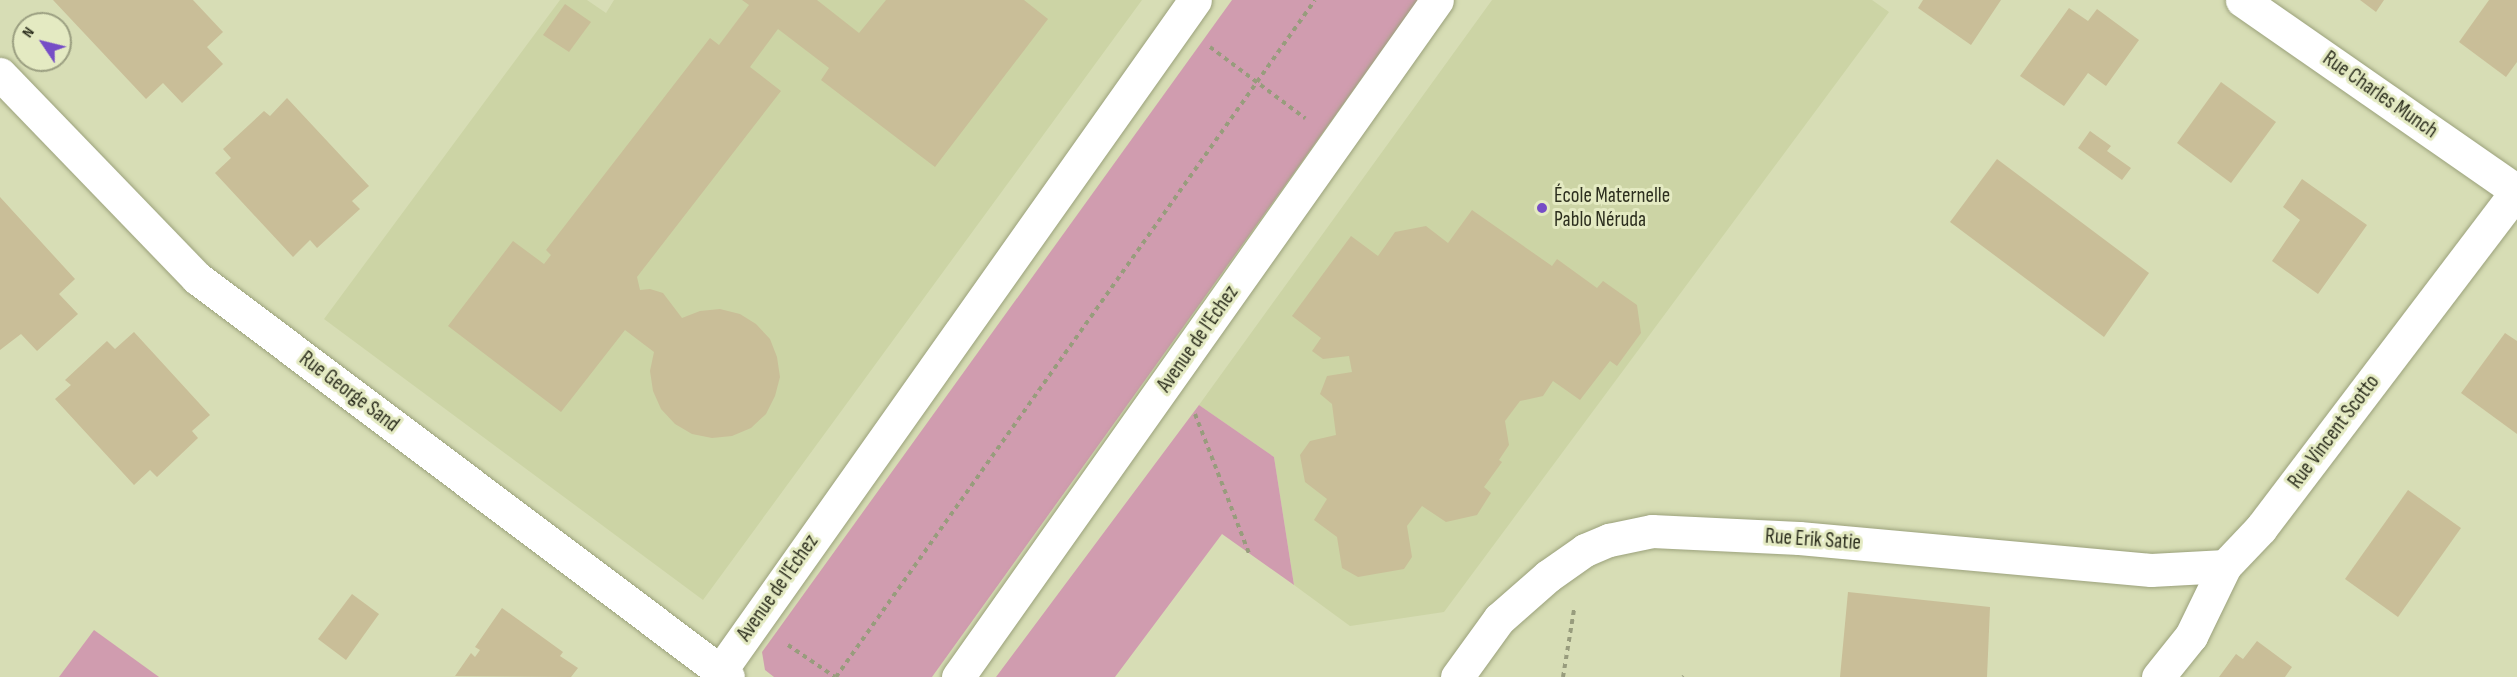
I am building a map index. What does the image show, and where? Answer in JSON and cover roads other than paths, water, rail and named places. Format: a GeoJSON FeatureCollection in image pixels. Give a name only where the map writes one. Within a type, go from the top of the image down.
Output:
{"type":"FeatureCollection","features":[{"type":"Feature","properties":{"kind":"street","name":"Avenue de l'Echez"},"geometry":{"type":"LineString","coordinates":[[958,677],[1437,0]]}},
{"type":"Feature","properties":{"kind":"street","name":"Rue Charles Munch"},"geometry":{"type":"LineString","coordinates":[[2242,0],[2517,191]]}},
{"type":"Feature","properties":{"kind":"street","name":"Avenue de l'Echez"},"geometry":{"type":"LineString","coordinates":[[721,675],[755,623],[1186,12]]}},
{"type":"Feature","properties":{"kind":"street","name":"Rue George Sand"},"geometry":{"type":"LineString","coordinates":[[0,74],[197,278],[721,675]]}},
{"type":"Feature","properties":{"kind":"street","name":"Rue Vincent Scotto"},"geometry":{"type":"LineString","coordinates":[[2158,677],[2191,636],[2225,566],[2261,528],[2517,191]]}},
{"type":"Feature","properties":{"kind":"street","name":"Rue Erik Satie"},"geometry":{"type":"LineString","coordinates":[[1457,677],[1499,619],[1548,576],[1584,550],[1609,540],[1652,531],[1800,538],[2151,570],[2225,566]]}},
{"type":"Feature","properties":{"kind":"place","name":"École Maternelle Pablo Néruda"},"geometry":{"type":"Point","coordinates":[1542,208]}}]}
